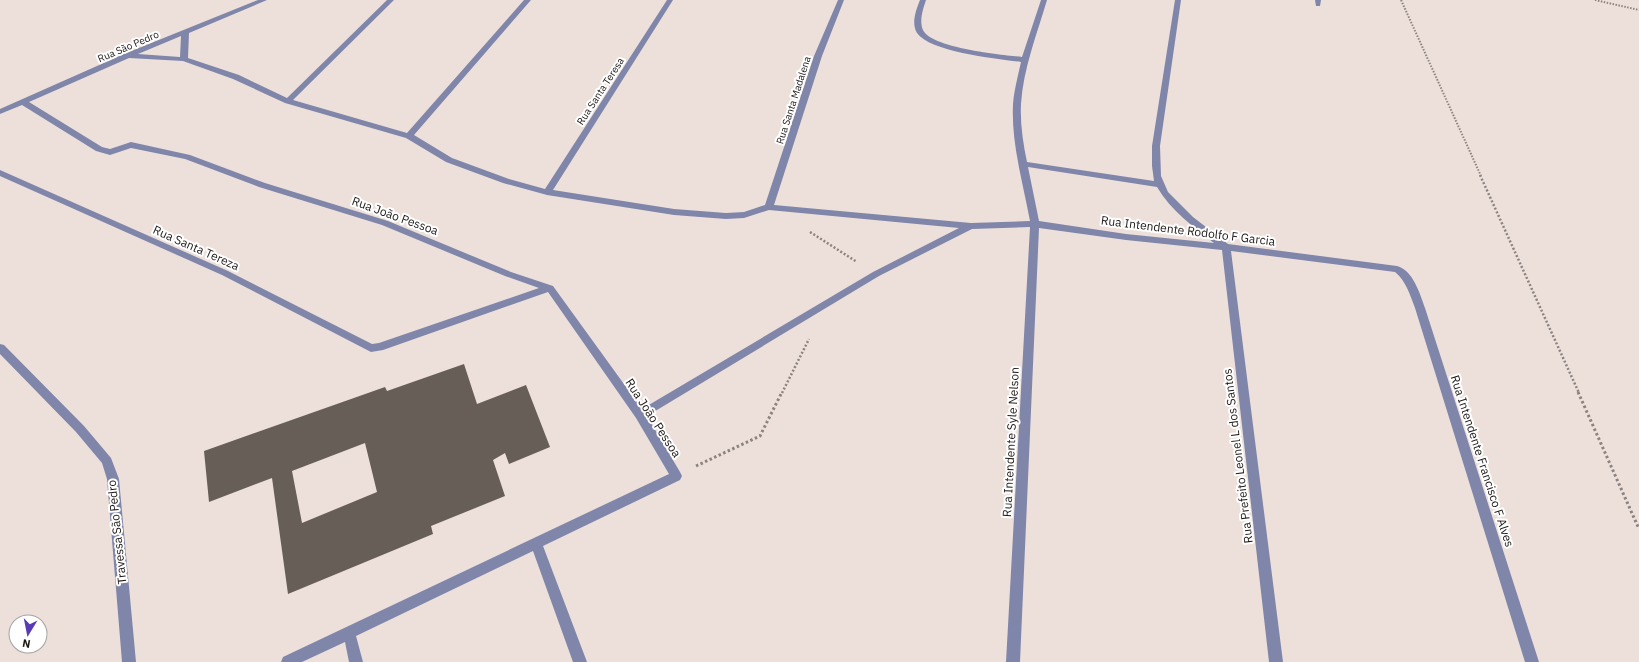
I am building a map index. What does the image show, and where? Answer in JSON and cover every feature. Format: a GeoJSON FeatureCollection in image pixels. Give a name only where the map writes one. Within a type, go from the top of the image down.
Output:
{"type":"FeatureCollection","features":[{"type":"Feature","properties":{"kind":"street","name":"Rua São Pedro"},"geometry":{"type":"LineString","coordinates":[[0,112],[127,56],[264,0]]}},
{"type":"Feature","properties":{"kind":"street"},"geometry":{"type":"LineString","coordinates":[[288,101],[392,0]]}},
{"type":"Feature","properties":{"kind":"street"},"geometry":{"type":"LineString","coordinates":[[408,136],[528,0]]}},
{"type":"Feature","properties":{"kind":"street","name":"Rua Santa Teresa"},"geometry":{"type":"LineString","coordinates":[[547,192],[670,0]]}},
{"type":"Feature","properties":{"kind":"street","name":"Rua Santa Madalena"},"geometry":{"type":"LineString","coordinates":[[770,207],[818,56],[841,0]]}},
{"type":"Feature","properties":{"kind":"street"},"geometry":{"type":"LineString","coordinates":[[923,0],[918,21],[920,32],[929,40],[946,46],[995,56],[1025,60]]}},
{"type":"Feature","properties":{"kind":"street","name":"Rua Intendente Syle Nelson"},"geometry":{"type":"LineString","coordinates":[[1012,662],[1035,224],[1016,124],[1017,103],[1025,60],[1044,0]]}},
{"type":"Feature","properties":{"kind":"street"},"geometry":{"type":"LineString","coordinates":[[1178,0],[1156,146],[1156,168],[1160,185],[1169,198],[1226,247]]}},
{"type":"Feature","properties":{"kind":"street"},"geometry":{"type":"LineString","coordinates":[[184,59],[185,33]]}},
{"type":"Feature","properties":{"kind":"street"},"geometry":{"type":"LineString","coordinates":[[127,56],[184,59],[236,77],[288,101],[408,136],[449,160],[506,181],[547,192],[674,212],[719,216],[744,215],[758,212],[770,207]]}},
{"type":"Feature","properties":{"kind":"street","name":"Rua João Pessoa"},"geometry":{"type":"LineString","coordinates":[[23,102],[99,149],[107,152],[114,152],[131,145],[187,157],[262,185],[385,223],[508,274],[550,288],[640,415],[676,476]]}},
{"type":"Feature","properties":{"kind":"street"},"geometry":{"type":"LineString","coordinates":[[1024,164],[1160,185]]}},
{"type":"Feature","properties":{"kind":"street","name":"Rua Santa Tereza"},"geometry":{"type":"LineString","coordinates":[[0,173],[225,274],[365,346],[374,348],[550,288]]}},
{"type":"Feature","properties":{"kind":"street","name":"Rua Intendente Rodolfo F Garcia"},"geometry":{"type":"LineString","coordinates":[[770,207],[971,226],[1035,224],[1126,237],[1377,265],[1401,271]]}},
{"type":"Feature","properties":{"kind":"street"},"geometry":{"type":"LineString","coordinates":[[640,415],[876,274],[971,226]]}},
{"type":"Feature","properties":{"kind":"street","name":"Rua Prefeito Leonel L dos Santos"},"geometry":{"type":"LineString","coordinates":[[1226,247],[1276,662]]}},
{"type":"Feature","properties":{"kind":"street","name":"Rua Intendente Francisco F Alves"},"geometry":{"type":"LineString","coordinates":[[1401,271],[1412,287],[1428,334],[1532,662]]}},
{"type":"Feature","properties":{"kind":"street","name":"Travessa São Pedro"},"geometry":{"type":"LineString","coordinates":[[0,348],[80,429],[107,461],[113,479],[129,662]]}},
{"type":"Feature","properties":{"kind":"street"},"geometry":{"type":"LineString","coordinates":[[288,662],[676,476]]}},
{"type":"Feature","properties":{"kind":"street"},"geometry":{"type":"LineString","coordinates":[[536,543],[580,662]]}},
{"type":"Feature","properties":{"kind":"street"},"geometry":{"type":"LineString","coordinates":[[349,633],[356,662]]}},
{"type":"Feature","properties":{"kind":"path"},"geometry":{"type":"LineString","coordinates":[[1401,0],[1548,323],[1639,529]]}},
{"type":"Feature","properties":{"kind":"path"},"geometry":{"type":"LineString","coordinates":[[1595,0],[1639,10]]}},
{"type":"Feature","properties":{"kind":"path"},"geometry":{"type":"LineString","coordinates":[[809,232],[876,274]]}},
{"type":"Feature","properties":{"kind":"path"},"geometry":{"type":"LineString","coordinates":[[676,476],[760,436],[811,336]]}},
{"type":"Feature","properties":{"kind":"building"},"geometry":{"type":"Polygon","coordinates":[[[464,364],[477,404],[526,385],[550,447],[509,464],[505,453],[493,460],[505,496],[431,526],[433,534],[288,594],[272,478],[209,502],[204,451],[385,387],[387,391],[464,364]],[[365,443],[292,471],[302,523],[377,492],[365,443]]]}}]}
